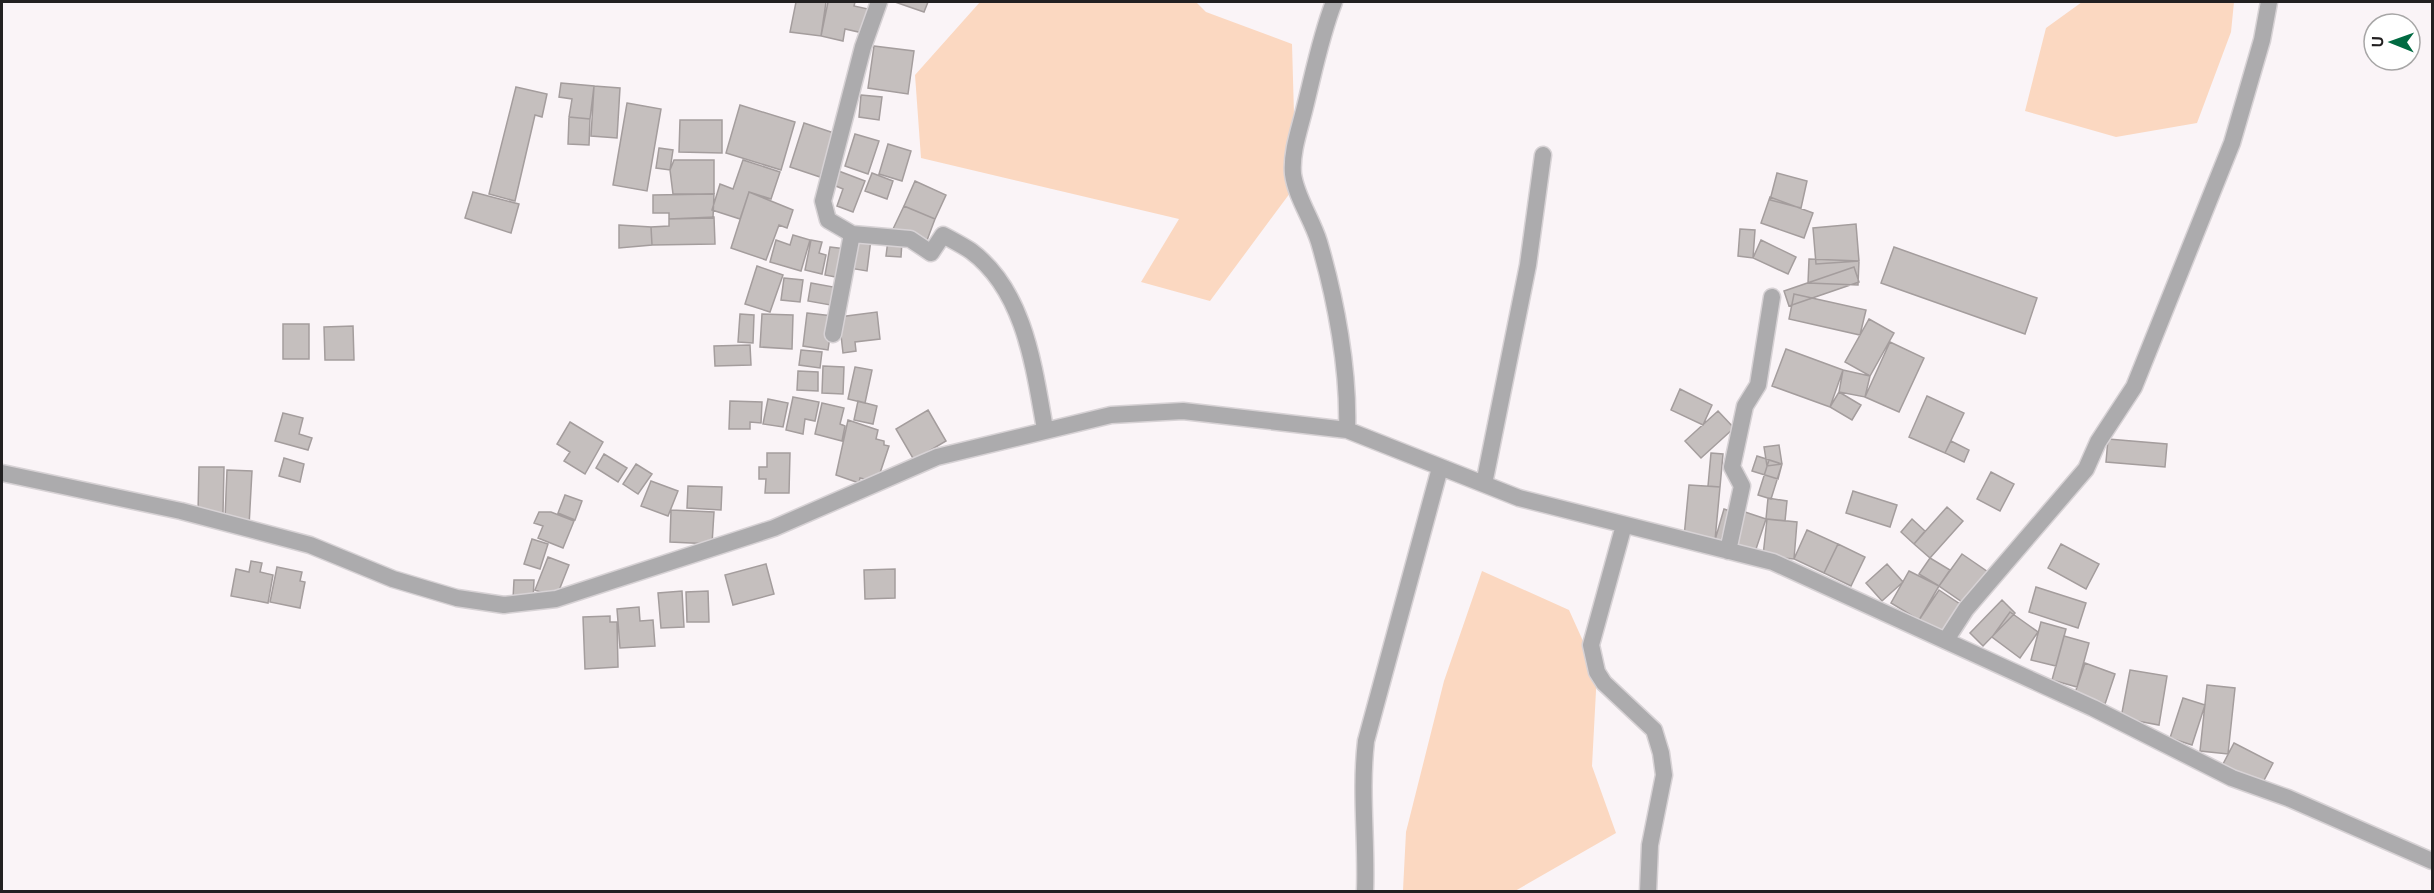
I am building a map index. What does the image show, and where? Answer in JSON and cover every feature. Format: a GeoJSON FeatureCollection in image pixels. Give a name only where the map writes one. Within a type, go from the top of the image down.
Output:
{"type":"FeatureCollection","features":[{"type":"Feature","properties":{"kind":"street"},"geometry":{"type":"LineString","coordinates":[[879,2],[863,47],[823,201],[828,220],[852,234],[910,239],[931,254],[943,235],[972,252],[995,276],[1021,321],[1036,376],[1045,429]]}},
{"type":"Feature","properties":{"kind":"street"},"geometry":{"type":"LineString","coordinates":[[1334,2],[1326,22],[1300,126],[1293,173],[1318,239],[1329,279],[1348,400],[1347,430]]}},
{"type":"Feature","properties":{"kind":"street"},"geometry":{"type":"LineString","coordinates":[[1946,640],[1966,609],[2086,469],[2098,442],[2134,387],[2232,143],[2262,40],[2269,2]]}},
{"type":"Feature","properties":{"kind":"street"},"geometry":{"type":"LineString","coordinates":[[1484,484],[1528,265],[1543,155]]}},
{"type":"Feature","properties":{"kind":"street"},"geometry":{"type":"LineString","coordinates":[[833,334],[852,234]]}},
{"type":"Feature","properties":{"kind":"street"},"geometry":{"type":"LineString","coordinates":[[1728,551],[1742,486],[1732,467],[1744,406],[1758,385],[1772,297]]}},
{"type":"Feature","properties":{"kind":"street"},"geometry":{"type":"LineString","coordinates":[[2,472],[181,511],[310,545],[393,579],[447,595],[479,603],[512,605],[556,599],[640,574],[774,528],[937,457],[1045,429],[1111,415],[1183,411],[1347,430],[1519,498],[1728,551],[1791,570],[2093,708],[2232,778],[2288,798],[2433,861]]}},
{"type":"Feature","properties":{"kind":"street"},"geometry":{"type":"LineString","coordinates":[[1365,891],[1366,858],[1362,776],[1366,741],[1440,468]]}},
{"type":"Feature","properties":{"kind":"street"},"geometry":{"type":"LineString","coordinates":[[1624,525],[1591,645],[1597,672],[1604,683],[1654,730],[1661,753],[1664,775],[1650,845],[1648,891]]}},
{"type":"Feature","properties":{"kind":"shaded area"},"geometry":{"type":"Polygon","coordinates":[[[980,2],[1196,2],[1206,12],[1292,44],[1296,185],[1210,301],[1141,282],[1179,219],[921,158],[915,75],[980,2]]]}},
{"type":"Feature","properties":{"kind":"shaded area"},"geometry":{"type":"Polygon","coordinates":[[[2082,2],[2234,2],[2231,32],[2197,123],[2116,137],[2025,111],[2046,28],[2082,2]]]}},
{"type":"Feature","properties":{"kind":"shaded area"},"geometry":{"type":"Polygon","coordinates":[[[1482,571],[1569,610],[1597,672],[1592,766],[1616,833],[1515,891],[1409,892],[1403,890],[1406,832],[1444,681],[1482,571]]]}},
{"type":"Feature","properties":{"kind":"building"},"geometry":{"type":"Polygon","coordinates":[[[796,2],[826,2],[821,36],[790,32],[796,2]]]}},
{"type":"Feature","properties":{"kind":"building"},"geometry":{"type":"Polygon","coordinates":[[[828,2],[855,2],[854,6],[868,9],[863,33],[845,29],[843,41],[821,36],[828,2]]]}},
{"type":"Feature","properties":{"kind":"building"},"geometry":{"type":"Polygon","coordinates":[[[895,2],[928,2],[924,12],[895,2]]]}},
{"type":"Feature","properties":{"kind":"building"},"geometry":{"type":"Polygon","coordinates":[[[874,46],[914,51],[908,94],[868,88],[874,46]]]}},
{"type":"Feature","properties":{"kind":"building"},"geometry":{"type":"Polygon","coordinates":[[[561,83],[594,86],[590,119],[569,117],[572,99],[559,97],[561,83]]]}},
{"type":"Feature","properties":{"kind":"building"},"geometry":{"type":"Polygon","coordinates":[[[594,86],[620,88],[617,138],[591,136],[594,86]]]}},
{"type":"Feature","properties":{"kind":"building"},"geometry":{"type":"Polygon","coordinates":[[[516,87],[547,94],[542,117],[535,115],[515,201],[489,194],[516,87]]]}},
{"type":"Feature","properties":{"kind":"building"},"geometry":{"type":"Polygon","coordinates":[[[861,95],[882,97],[879,120],[859,117],[861,95]]]}},
{"type":"Feature","properties":{"kind":"building"},"geometry":{"type":"Polygon","coordinates":[[[627,103],[661,109],[647,191],[613,185],[627,103]]]}},
{"type":"Feature","properties":{"kind":"building"},"geometry":{"type":"Polygon","coordinates":[[[740,105],[795,122],[781,170],[726,153],[740,105]]]}},
{"type":"Feature","properties":{"kind":"building"},"geometry":{"type":"Polygon","coordinates":[[[569,117],[590,119],[589,145],[568,144],[569,117]]]}},
{"type":"Feature","properties":{"kind":"building"},"geometry":{"type":"Polygon","coordinates":[[[680,120],[722,120],[722,153],[679,152],[680,120]]]}},
{"type":"Feature","properties":{"kind":"building"},"geometry":{"type":"Polygon","coordinates":[[[804,123],[834,133],[820,177],[790,167],[804,123]]]}},
{"type":"Feature","properties":{"kind":"building"},"geometry":{"type":"Polygon","coordinates":[[[855,134],[879,141],[868,174],[845,166],[855,134]]]}},
{"type":"Feature","properties":{"kind":"building"},"geometry":{"type":"Polygon","coordinates":[[[888,144],[911,151],[902,181],[879,174],[888,144]]]}},
{"type":"Feature","properties":{"kind":"building"},"geometry":{"type":"Polygon","coordinates":[[[659,148],[673,150],[670,170],[656,168],[659,148]]]}},
{"type":"Feature","properties":{"kind":"building"},"geometry":{"type":"Polygon","coordinates":[[[674,160],[714,160],[714,194],[673,194],[670,170],[674,160]]]}},
{"type":"Feature","properties":{"kind":"building"},"geometry":{"type":"Polygon","coordinates":[[[743,160],[780,172],[771,199],[749,192],[740,219],[712,210],[720,184],[733,189],[743,160]]]}},
{"type":"Feature","properties":{"kind":"building"},"geometry":{"type":"Polygon","coordinates":[[[836,170],[865,181],[853,212],[837,206],[843,189],[831,184],[836,170]]]}},
{"type":"Feature","properties":{"kind":"building"},"geometry":{"type":"Polygon","coordinates":[[[872,173],[893,181],[887,199],[865,191],[872,173]]]}},
{"type":"Feature","properties":{"kind":"building"},"geometry":{"type":"Polygon","coordinates":[[[1777,173],[1807,181],[1801,208],[1770,200],[1777,173]]]}},
{"type":"Feature","properties":{"kind":"building"},"geometry":{"type":"Polygon","coordinates":[[[915,181],[946,195],[935,219],[904,206],[915,181]]]}},
{"type":"Feature","properties":{"kind":"building"},"geometry":{"type":"Polygon","coordinates":[[[473,192],[519,204],[511,233],[465,218],[473,192]]]}},
{"type":"Feature","properties":{"kind":"building"},"geometry":{"type":"Polygon","coordinates":[[[749,192],[793,210],[787,228],[779,225],[766,260],[731,248],[749,192]]]}},
{"type":"Feature","properties":{"kind":"building"},"geometry":{"type":"Polygon","coordinates":[[[714,194],[713,218],[669,219],[669,213],[653,213],[653,195],[714,194]]]}},
{"type":"Feature","properties":{"kind":"building"},"geometry":{"type":"Polygon","coordinates":[[[1770,197],[1813,213],[1804,238],[1761,223],[1770,197]]]}},
{"type":"Feature","properties":{"kind":"building"},"geometry":{"type":"Polygon","coordinates":[[[904,206],[935,219],[926,243],[893,229],[904,206]]]}},
{"type":"Feature","properties":{"kind":"building"},"geometry":{"type":"Polygon","coordinates":[[[714,217],[715,244],[652,245],[651,227],[669,226],[669,219],[714,217]]]}},
{"type":"Feature","properties":{"kind":"building"},"geometry":{"type":"Polygon","coordinates":[[[1856,224],[1859,261],[1816,264],[1813,228],[1856,224]]]}},
{"type":"Feature","properties":{"kind":"building"},"geometry":{"type":"Polygon","coordinates":[[[619,225],[651,227],[652,245],[619,248],[619,225]]]}},
{"type":"Feature","properties":{"kind":"building"},"geometry":{"type":"Polygon","coordinates":[[[1740,229],[1755,230],[1753,258],[1738,256],[1740,229]]]}},
{"type":"Feature","properties":{"kind":"building"},"geometry":{"type":"Polygon","coordinates":[[[793,235],[810,240],[801,271],[770,262],[776,240],[790,245],[793,235]]]}},
{"type":"Feature","properties":{"kind":"building"},"geometry":{"type":"Polygon","coordinates":[[[854,237],[871,239],[867,271],[849,268],[854,237]]]}},
{"type":"Feature","properties":{"kind":"building"},"geometry":{"type":"Polygon","coordinates":[[[811,240],[822,242],[819,253],[826,255],[822,274],[805,270],[811,240]]]}},
{"type":"Feature","properties":{"kind":"building"},"geometry":{"type":"Polygon","coordinates":[[[888,240],[902,241],[901,257],[886,256],[888,240]]]}},
{"type":"Feature","properties":{"kind":"building"},"geometry":{"type":"Polygon","coordinates":[[[1761,240],[1796,257],[1788,274],[1753,258],[1761,240]]]}},
{"type":"Feature","properties":{"kind":"building"},"geometry":{"type":"Polygon","coordinates":[[[830,247],[846,249],[841,278],[825,275],[830,247]]]}},
{"type":"Feature","properties":{"kind":"building"},"geometry":{"type":"Polygon","coordinates":[[[1894,247],[2037,298],[2025,334],[1881,283],[1894,247]]]}},
{"type":"Feature","properties":{"kind":"building"},"geometry":{"type":"Polygon","coordinates":[[[1809,259],[1859,261],[1858,285],[1808,283],[1809,259]]]}},
{"type":"Feature","properties":{"kind":"building"},"geometry":{"type":"Polygon","coordinates":[[[757,266],[783,275],[770,312],[745,304],[757,266]]]}},
{"type":"Feature","properties":{"kind":"building"},"geometry":{"type":"Polygon","coordinates":[[[1854,267],[1859,282],[1789,306],[1784,291],[1854,267]]]}},
{"type":"Feature","properties":{"kind":"building"},"geometry":{"type":"Polygon","coordinates":[[[784,278],[803,280],[800,302],[781,300],[784,278]]]}},
{"type":"Feature","properties":{"kind":"building"},"geometry":{"type":"Polygon","coordinates":[[[811,283],[839,288],[836,306],[808,301],[811,283]]]}},
{"type":"Feature","properties":{"kind":"building"},"geometry":{"type":"Polygon","coordinates":[[[1794,294],[1866,310],[1860,335],[1789,319],[1794,294]]]}},
{"type":"Feature","properties":{"kind":"building"},"geometry":{"type":"Polygon","coordinates":[[[877,312],[880,339],[855,342],[856,351],[843,353],[839,317],[877,312]]]}},
{"type":"Feature","properties":{"kind":"building"},"geometry":{"type":"Polygon","coordinates":[[[807,313],[833,316],[828,350],[803,346],[807,313]]]}},
{"type":"Feature","properties":{"kind":"building"},"geometry":{"type":"Polygon","coordinates":[[[740,314],[754,315],[753,343],[738,342],[740,314]]]}},
{"type":"Feature","properties":{"kind":"building"},"geometry":{"type":"Polygon","coordinates":[[[762,314],[793,315],[792,349],[760,347],[762,314]]]}},
{"type":"Feature","properties":{"kind":"building"},"geometry":{"type":"Polygon","coordinates":[[[1869,319],[1894,333],[1870,376],[1845,362],[1869,319]]]}},
{"type":"Feature","properties":{"kind":"building"},"geometry":{"type":"Polygon","coordinates":[[[283,324],[309,324],[309,359],[283,359],[283,324]]]}},
{"type":"Feature","properties":{"kind":"building"},"geometry":{"type":"Polygon","coordinates":[[[353,326],[354,360],[325,360],[324,327],[353,326]]]}},
{"type":"Feature","properties":{"kind":"building"},"geometry":{"type":"Polygon","coordinates":[[[1890,342],[1924,358],[1899,412],[1865,397],[1890,342]]]}},
{"type":"Feature","properties":{"kind":"building"},"geometry":{"type":"Polygon","coordinates":[[[750,345],[751,365],[715,366],[714,346],[750,345]]]}},
{"type":"Feature","properties":{"kind":"building"},"geometry":{"type":"Polygon","coordinates":[[[1786,349],[1843,370],[1830,407],[1772,386],[1786,349]]]}},
{"type":"Feature","properties":{"kind":"building"},"geometry":{"type":"Polygon","coordinates":[[[801,350],[822,352],[820,368],[799,365],[801,350]]]}},
{"type":"Feature","properties":{"kind":"building"},"geometry":{"type":"Polygon","coordinates":[[[823,366],[844,367],[843,394],[822,393],[823,366]]]}},
{"type":"Feature","properties":{"kind":"building"},"geometry":{"type":"Polygon","coordinates":[[[855,367],[872,370],[865,403],[848,399],[855,367]]]}},
{"type":"Feature","properties":{"kind":"building"},"geometry":{"type":"Polygon","coordinates":[[[1843,370],[1870,376],[1865,397],[1839,392],[1843,370]]]}},
{"type":"Feature","properties":{"kind":"building"},"geometry":{"type":"Polygon","coordinates":[[[798,371],[818,372],[818,391],[797,390],[798,371]]]}},
{"type":"Feature","properties":{"kind":"building"},"geometry":{"type":"Polygon","coordinates":[[[1680,389],[1712,405],[1703,425],[1671,410],[1680,389]]]}},
{"type":"Feature","properties":{"kind":"building"},"geometry":{"type":"Polygon","coordinates":[[[1839,392],[1861,405],[1852,420],[1830,407],[1839,392]]]}},
{"type":"Feature","properties":{"kind":"building"},"geometry":{"type":"Polygon","coordinates":[[[1927,396],[1964,413],[1945,453],[1909,437],[1927,396]]]}},
{"type":"Feature","properties":{"kind":"building"},"geometry":{"type":"Polygon","coordinates":[[[793,397],[819,402],[815,421],[805,419],[803,434],[786,430],[793,397]]]}},
{"type":"Feature","properties":{"kind":"building"},"geometry":{"type":"Polygon","coordinates":[[[768,399],[788,403],[783,427],[763,424],[768,399]]]}},
{"type":"Feature","properties":{"kind":"building"},"geometry":{"type":"Polygon","coordinates":[[[730,401],[762,402],[761,423],[750,422],[750,429],[729,429],[730,401]]]}},
{"type":"Feature","properties":{"kind":"building"},"geometry":{"type":"Polygon","coordinates":[[[858,401],[877,406],[873,424],[854,420],[858,401]]]}},
{"type":"Feature","properties":{"kind":"building"},"geometry":{"type":"Polygon","coordinates":[[[822,403],[844,408],[840,424],[845,426],[842,441],[815,434],[822,403]]]}},
{"type":"Feature","properties":{"kind":"building"},"geometry":{"type":"Polygon","coordinates":[[[928,410],[946,441],[914,460],[896,429],[928,410]]]}},
{"type":"Feature","properties":{"kind":"building"},"geometry":{"type":"Polygon","coordinates":[[[1718,411],[1734,428],[1701,458],[1685,441],[1718,411]]]}},
{"type":"Feature","properties":{"kind":"building"},"geometry":{"type":"Polygon","coordinates":[[[283,413],[303,418],[299,434],[312,438],[308,450],[275,441],[283,413]]]}},
{"type":"Feature","properties":{"kind":"building"},"geometry":{"type":"Polygon","coordinates":[[[848,420],[878,430],[876,439],[884,441],[884,445],[889,446],[877,482],[860,478],[859,483],[836,475],[848,420]]]}},
{"type":"Feature","properties":{"kind":"building"},"geometry":{"type":"Polygon","coordinates":[[[570,422],[603,442],[585,474],[564,461],[570,452],[557,444],[570,422]]]}},
{"type":"Feature","properties":{"kind":"building"},"geometry":{"type":"Polygon","coordinates":[[[2108,439],[2167,444],[2165,467],[2106,462],[2108,439]]]}},
{"type":"Feature","properties":{"kind":"building"},"geometry":{"type":"Polygon","coordinates":[[[1951,441],[1969,450],[1964,462],[1945,453],[1951,441]]]}},
{"type":"Feature","properties":{"kind":"building"},"geometry":{"type":"Polygon","coordinates":[[[1779,445],[1782,464],[1767,466],[1764,447],[1779,445]]]}},
{"type":"Feature","properties":{"kind":"building"},"geometry":{"type":"Polygon","coordinates":[[[767,453],[790,453],[789,493],[765,493],[766,479],[759,479],[759,467],[767,467],[767,453]]]}},
{"type":"Feature","properties":{"kind":"building"},"geometry":{"type":"Polygon","coordinates":[[[1711,453],[1723,454],[1720,487],[1708,486],[1711,453]]]}},
{"type":"Feature","properties":{"kind":"building"},"geometry":{"type":"Polygon","coordinates":[[[604,454],[627,468],[618,482],[596,468],[604,454]]]}},
{"type":"Feature","properties":{"kind":"building"},"geometry":{"type":"Polygon","coordinates":[[[1757,456],[1782,464],[1778,479],[1752,471],[1757,456]]]}},
{"type":"Feature","properties":{"kind":"building"},"geometry":{"type":"Polygon","coordinates":[[[284,458],[304,464],[300,482],[279,476],[284,458]]]}},
{"type":"Feature","properties":{"kind":"building"},"geometry":{"type":"Polygon","coordinates":[[[1769,460],[1782,464],[1771,499],[1758,495],[1769,460]]]}},
{"type":"Feature","properties":{"kind":"building"},"geometry":{"type":"Polygon","coordinates":[[[636,464],[652,474],[638,494],[623,484],[636,464]]]}},
{"type":"Feature","properties":{"kind":"building"},"geometry":{"type":"Polygon","coordinates":[[[199,467],[224,467],[223,513],[198,513],[199,467]]]}},
{"type":"Feature","properties":{"kind":"building"},"geometry":{"type":"Polygon","coordinates":[[[227,470],[252,471],[249,526],[225,519],[227,470]]]}},
{"type":"Feature","properties":{"kind":"building"},"geometry":{"type":"Polygon","coordinates":[[[1991,472],[2014,484],[2000,511],[1977,499],[1991,472]]]}},
{"type":"Feature","properties":{"kind":"building"},"geometry":{"type":"Polygon","coordinates":[[[651,481],[678,491],[668,516],[641,506],[651,481]]]}},
{"type":"Feature","properties":{"kind":"building"},"geometry":{"type":"Polygon","coordinates":[[[1689,485],[1720,487],[1715,540],[1684,537],[1689,485]]]}},
{"type":"Feature","properties":{"kind":"building"},"geometry":{"type":"Polygon","coordinates":[[[688,486],[722,487],[721,510],[687,508],[688,486]]]}},
{"type":"Feature","properties":{"kind":"building"},"geometry":{"type":"Polygon","coordinates":[[[1853,491],[1897,505],[1890,527],[1846,513],[1853,491]]]}},
{"type":"Feature","properties":{"kind":"building"},"geometry":{"type":"Polygon","coordinates":[[[565,495],[582,501],[575,520],[558,513],[565,495]]]}},
{"type":"Feature","properties":{"kind":"building"},"geometry":{"type":"Polygon","coordinates":[[[1768,498],[1787,501],[1785,521],[1766,519],[1768,498]]]}},
{"type":"Feature","properties":{"kind":"building"},"geometry":{"type":"Polygon","coordinates":[[[1947,507],[1963,521],[1930,558],[1914,544],[1947,507]]]}},
{"type":"Feature","properties":{"kind":"building"},"geometry":{"type":"Polygon","coordinates":[[[1724,509],[1730,511],[1721,541],[1715,540],[1724,509]]]}},
{"type":"Feature","properties":{"kind":"building"},"geometry":{"type":"Polygon","coordinates":[[[671,510],[714,512],[712,544],[670,542],[671,510]]]}},
{"type":"Feature","properties":{"kind":"building"},"geometry":{"type":"Polygon","coordinates":[[[1742,511],[1766,519],[1755,552],[1731,544],[1742,511]]]}},
{"type":"Feature","properties":{"kind":"building"},"geometry":{"type":"Polygon","coordinates":[[[539,512],[551,512],[574,521],[563,548],[538,538],[543,526],[534,523],[539,512]]]}},
{"type":"Feature","properties":{"kind":"building"},"geometry":{"type":"Polygon","coordinates":[[[1767,519],[1797,522],[1794,559],[1763,556],[1767,519]]]}},
{"type":"Feature","properties":{"kind":"building"},"geometry":{"type":"Polygon","coordinates":[[[1912,519],[1925,531],[1914,544],[1901,532],[1912,519]]]}},
{"type":"Feature","properties":{"kind":"building"},"geometry":{"type":"Polygon","coordinates":[[[1807,530],[1838,544],[1824,573],[1794,559],[1807,530]]]}},
{"type":"Feature","properties":{"kind":"building"},"geometry":{"type":"Polygon","coordinates":[[[532,539],[548,544],[540,569],[524,564],[532,539]]]}},
{"type":"Feature","properties":{"kind":"building"},"geometry":{"type":"Polygon","coordinates":[[[1838,544],[1865,557],[1851,586],[1824,573],[1838,544]]]}},
{"type":"Feature","properties":{"kind":"building"},"geometry":{"type":"Polygon","coordinates":[[[2061,544],[2099,564],[2086,589],[2048,568],[2061,544]]]}},
{"type":"Feature","properties":{"kind":"building"},"geometry":{"type":"Polygon","coordinates":[[[1962,554],[1988,572],[1965,604],[1939,586],[1962,554]]]}},
{"type":"Feature","properties":{"kind":"building"},"geometry":{"type":"Polygon","coordinates":[[[548,557],[569,565],[556,598],[535,590],[548,557]]]}},
{"type":"Feature","properties":{"kind":"building"},"geometry":{"type":"Polygon","coordinates":[[[1930,558],[1950,570],[1939,586],[1919,574],[1930,558]]]}},
{"type":"Feature","properties":{"kind":"building"},"geometry":{"type":"Polygon","coordinates":[[[251,561],[262,563],[260,572],[273,575],[268,603],[231,596],[236,569],[249,572],[251,561]]]}},
{"type":"Feature","properties":{"kind":"building"},"geometry":{"type":"Polygon","coordinates":[[[766,564],[774,594],[733,605],[725,575],[766,564]]]}},
{"type":"Feature","properties":{"kind":"building"},"geometry":{"type":"Polygon","coordinates":[[[1887,564],[1903,582],[1882,601],[1866,583],[1887,564]]]}},
{"type":"Feature","properties":{"kind":"building"},"geometry":{"type":"Polygon","coordinates":[[[277,567],[302,572],[300,581],[305,582],[300,608],[270,602],[277,567]]]}},
{"type":"Feature","properties":{"kind":"building"},"geometry":{"type":"Polygon","coordinates":[[[895,569],[895,598],[865,599],[864,570],[895,569]]]}},
{"type":"Feature","properties":{"kind":"building"},"geometry":{"type":"Polygon","coordinates":[[[1909,571],[1939,586],[1919,620],[1891,603],[1909,571]]]}},
{"type":"Feature","properties":{"kind":"building"},"geometry":{"type":"Polygon","coordinates":[[[514,580],[534,580],[533,600],[513,599],[514,580]]]}},
{"type":"Feature","properties":{"kind":"building"},"geometry":{"type":"Polygon","coordinates":[[[2036,587],[2086,603],[2078,628],[2029,612],[2036,587]]]}},
{"type":"Feature","properties":{"kind":"building"},"geometry":{"type":"Polygon","coordinates":[[[1939,590],[1963,606],[1944,636],[1919,620],[1939,590]]]}},
{"type":"Feature","properties":{"kind":"building"},"geometry":{"type":"Polygon","coordinates":[[[682,591],[684,627],[661,628],[658,593],[682,591]]]}},
{"type":"Feature","properties":{"kind":"building"},"geometry":{"type":"Polygon","coordinates":[[[708,591],[709,622],[687,622],[686,592],[708,591]]]}},
{"type":"Feature","properties":{"kind":"building"},"geometry":{"type":"Polygon","coordinates":[[[2002,600],[2015,613],[1983,646],[1970,633],[2002,600]]]}},
{"type":"Feature","properties":{"kind":"building"},"geometry":{"type":"Polygon","coordinates":[[[639,607],[640,621],[653,620],[655,646],[620,648],[617,609],[639,607]]]}},
{"type":"Feature","properties":{"kind":"building"},"geometry":{"type":"Polygon","coordinates":[[[2010,612],[2038,632],[2020,658],[1992,637],[2010,612]]]}},
{"type":"Feature","properties":{"kind":"building"},"geometry":{"type":"Polygon","coordinates":[[[610,616],[610,622],[617,622],[618,667],[585,669],[583,617],[610,616]]]}},
{"type":"Feature","properties":{"kind":"building"},"geometry":{"type":"Polygon","coordinates":[[[2041,622],[2066,629],[2056,666],[2031,660],[2041,622]]]}},
{"type":"Feature","properties":{"kind":"building"},"geometry":{"type":"Polygon","coordinates":[[[2064,636],[2089,643],[2077,687],[2052,680],[2064,636]]]}},
{"type":"Feature","properties":{"kind":"building"},"geometry":{"type":"Polygon","coordinates":[[[2085,663],[2115,674],[2105,704],[2075,693],[2085,663]]]}},
{"type":"Feature","properties":{"kind":"building"},"geometry":{"type":"Polygon","coordinates":[[[2130,670],[2167,676],[2159,725],[2121,718],[2130,670]]]}},
{"type":"Feature","properties":{"kind":"building"},"geometry":{"type":"Polygon","coordinates":[[[2207,685],[2235,688],[2228,754],[2200,751],[2207,685]]]}},
{"type":"Feature","properties":{"kind":"building"},"geometry":{"type":"Polygon","coordinates":[[[2183,698],[2205,705],[2192,745],[2170,738],[2183,698]]]}},
{"type":"Feature","properties":{"kind":"building"},"geometry":{"type":"Polygon","coordinates":[[[2234,743],[2273,763],[2261,786],[2222,766],[2234,743]]]}}]}
